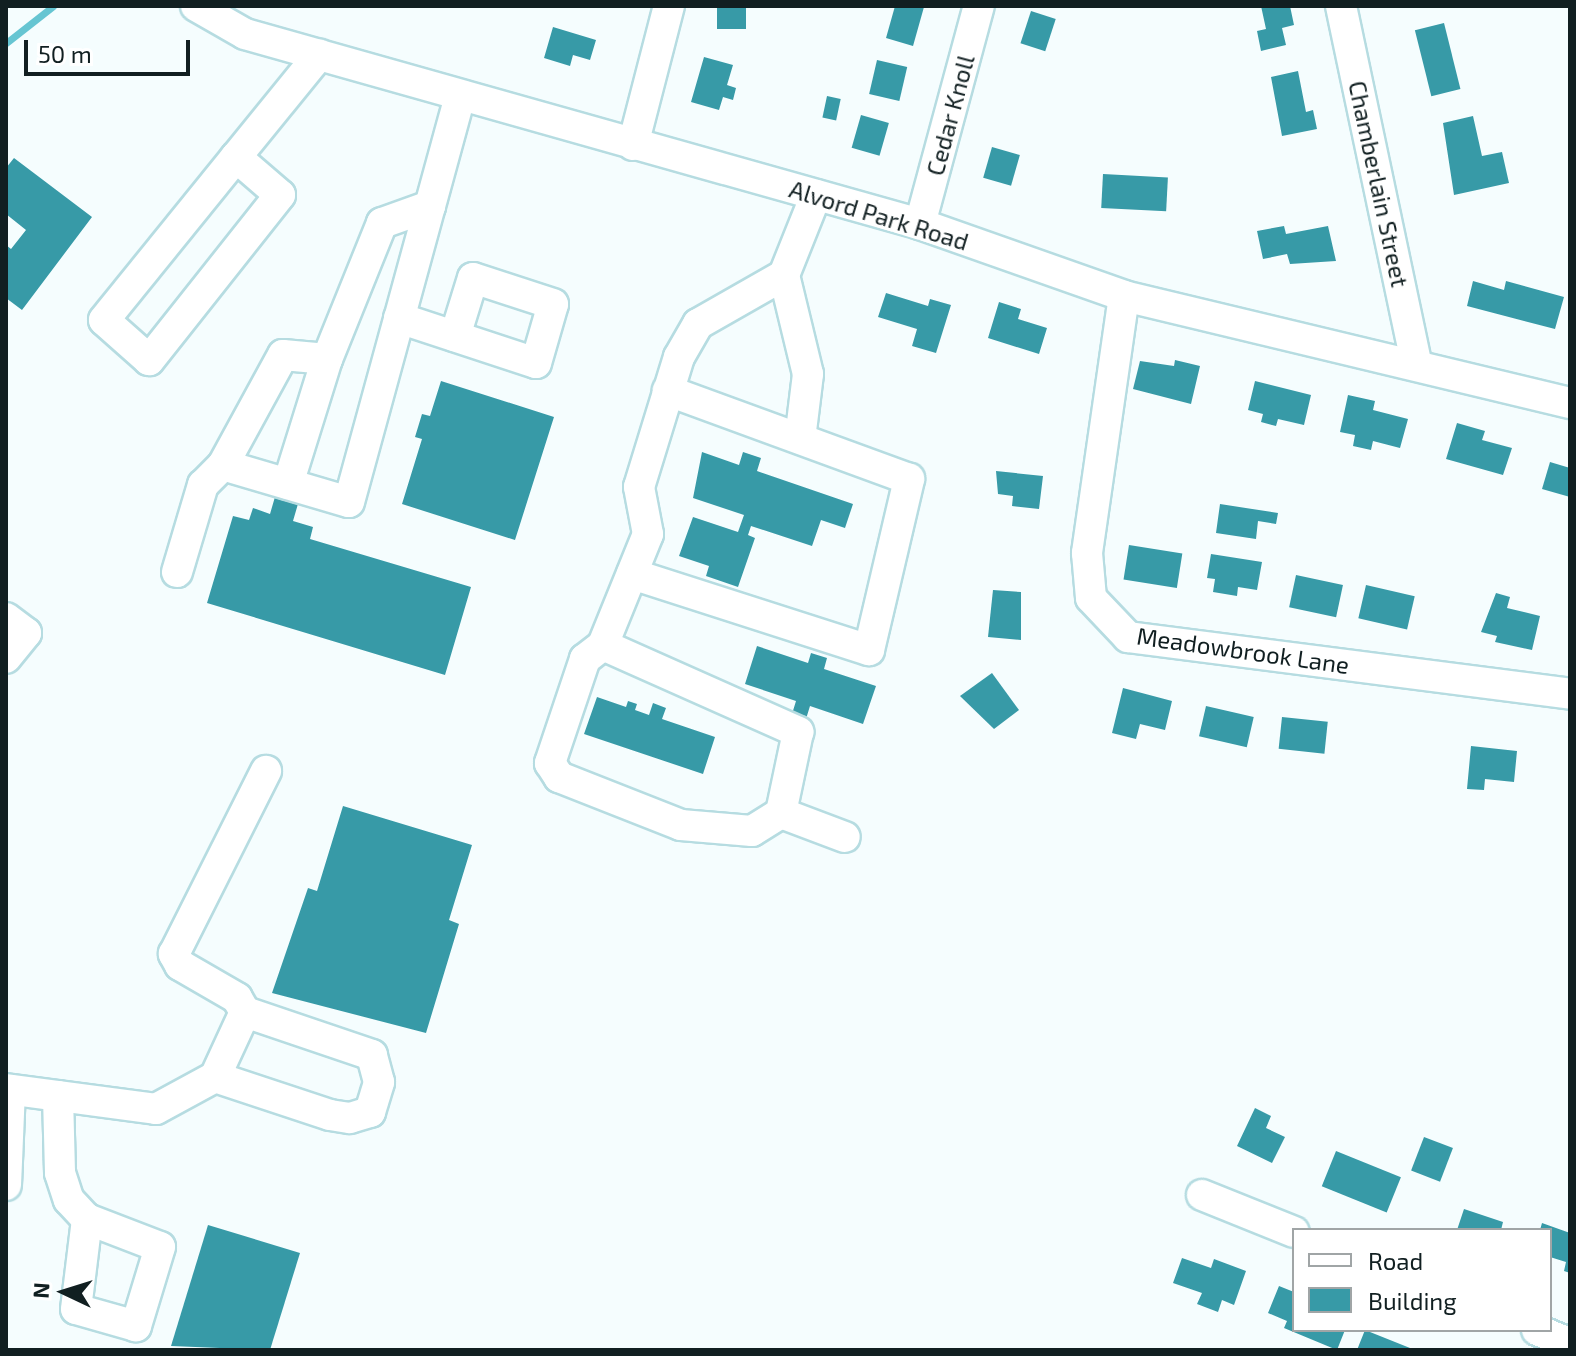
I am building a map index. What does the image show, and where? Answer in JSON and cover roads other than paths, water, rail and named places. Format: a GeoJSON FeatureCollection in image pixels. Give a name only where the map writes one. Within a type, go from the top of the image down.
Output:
{"type":"FeatureCollection","features":[{"type":"Feature","properties":{"kind":"street","name":"Alvord Park Road"},"geometry":{"type":"LineString","coordinates":[[196,6],[245,34],[920,224],[1124,296],[1416,363],[1570,403]]}},
{"type":"Feature","properties":{"kind":"street"},"geometry":{"type":"LineString","coordinates":[[633,145],[669,6]]}},
{"type":"Feature","properties":{"kind":"street","name":"Cedar Knoll"},"geometry":{"type":"LineString","coordinates":[[920,224],[979,6]]}},
{"type":"Feature","properties":{"kind":"street","name":"Chamberlain Street"},"geometry":{"type":"LineString","coordinates":[[1341,6],[1416,363]]}},
{"type":"Feature","properties":{"kind":"street"},"geometry":{"type":"LineString","coordinates":[[236,157],[280,195],[149,360],[104,320],[236,157],[319,55]]}},
{"type":"Feature","properties":{"kind":"street"},"geometry":{"type":"LineString","coordinates":[[223,465],[349,502],[460,96]]}},
{"type":"Feature","properties":{"kind":"street"},"geometry":{"type":"LineString","coordinates":[[800,439],[808,374],[784,275],[816,195]]}},
{"type":"Feature","properties":{"kind":"street"},"geometry":{"type":"LineString","coordinates":[[288,484],[327,359],[382,223],[430,206]]}},
{"type":"Feature","properties":{"kind":"street"},"geometry":{"type":"LineString","coordinates":[[603,645],[798,732],[781,813],[752,831],[681,825],[559,777],[550,763],[585,659],[603,645],[648,534],[639,487],[668,391],[698,324],[784,275]]}},
{"type":"Feature","properties":{"kind":"street","name":"Meadowbrook Lane"},"geometry":{"type":"LineString","coordinates":[[1124,296],[1087,553],[1091,598],[1128,637],[1570,694]]}},
{"type":"Feature","properties":{"kind":"street"},"geometry":{"type":"LineString","coordinates":[[399,318],[455,336]]}},
{"type":"Feature","properties":{"kind":"street"},"geometry":{"type":"LineString","coordinates":[[177,572],[203,485],[223,465],[283,355],[327,359]]}},
{"type":"Feature","properties":{"kind":"street"},"geometry":{"type":"LineString","coordinates":[[632,574],[869,650],[909,479],[668,391]]}},
{"type":"Feature","properties":{"kind":"street"},"geometry":{"type":"LineString","coordinates":[[6,618],[26,633],[6,658]]}},
{"type":"Feature","properties":{"kind":"street"},"geometry":{"type":"LineString","coordinates":[[215,1077],[330,1115],[350,1118],[370,1112],[379,1082],[372,1055],[245,1012],[237,998],[180,965],[174,954],[266,771]]}},
{"type":"Feature","properties":{"kind":"street"},"geometry":{"type":"LineString","coordinates":[[781,813],[845,837]]}},
{"type":"Feature","properties":{"kind":"street"},"geometry":{"type":"LineString","coordinates":[[6,1185],[8,1089],[156,1109],[215,1077],[245,1012]]}},
{"type":"Feature","properties":{"kind":"street"},"geometry":{"type":"LineString","coordinates":[[58,1096],[60,1173],[69,1200],[87,1219]]}},
{"type":"Feature","properties":{"kind":"street"},"geometry":{"type":"LineString","coordinates":[[1202,1195],[1292,1231]]}},
{"type":"Feature","properties":{"kind":"street"},"geometry":{"type":"LineString","coordinates":[[1542,1332],[1570,1343]]}},
{"type":"Feature","properties":{"kind":"waterway"},"geometry":{"type":"LineString","coordinates":[[6,43],[53,6]]}}]}
